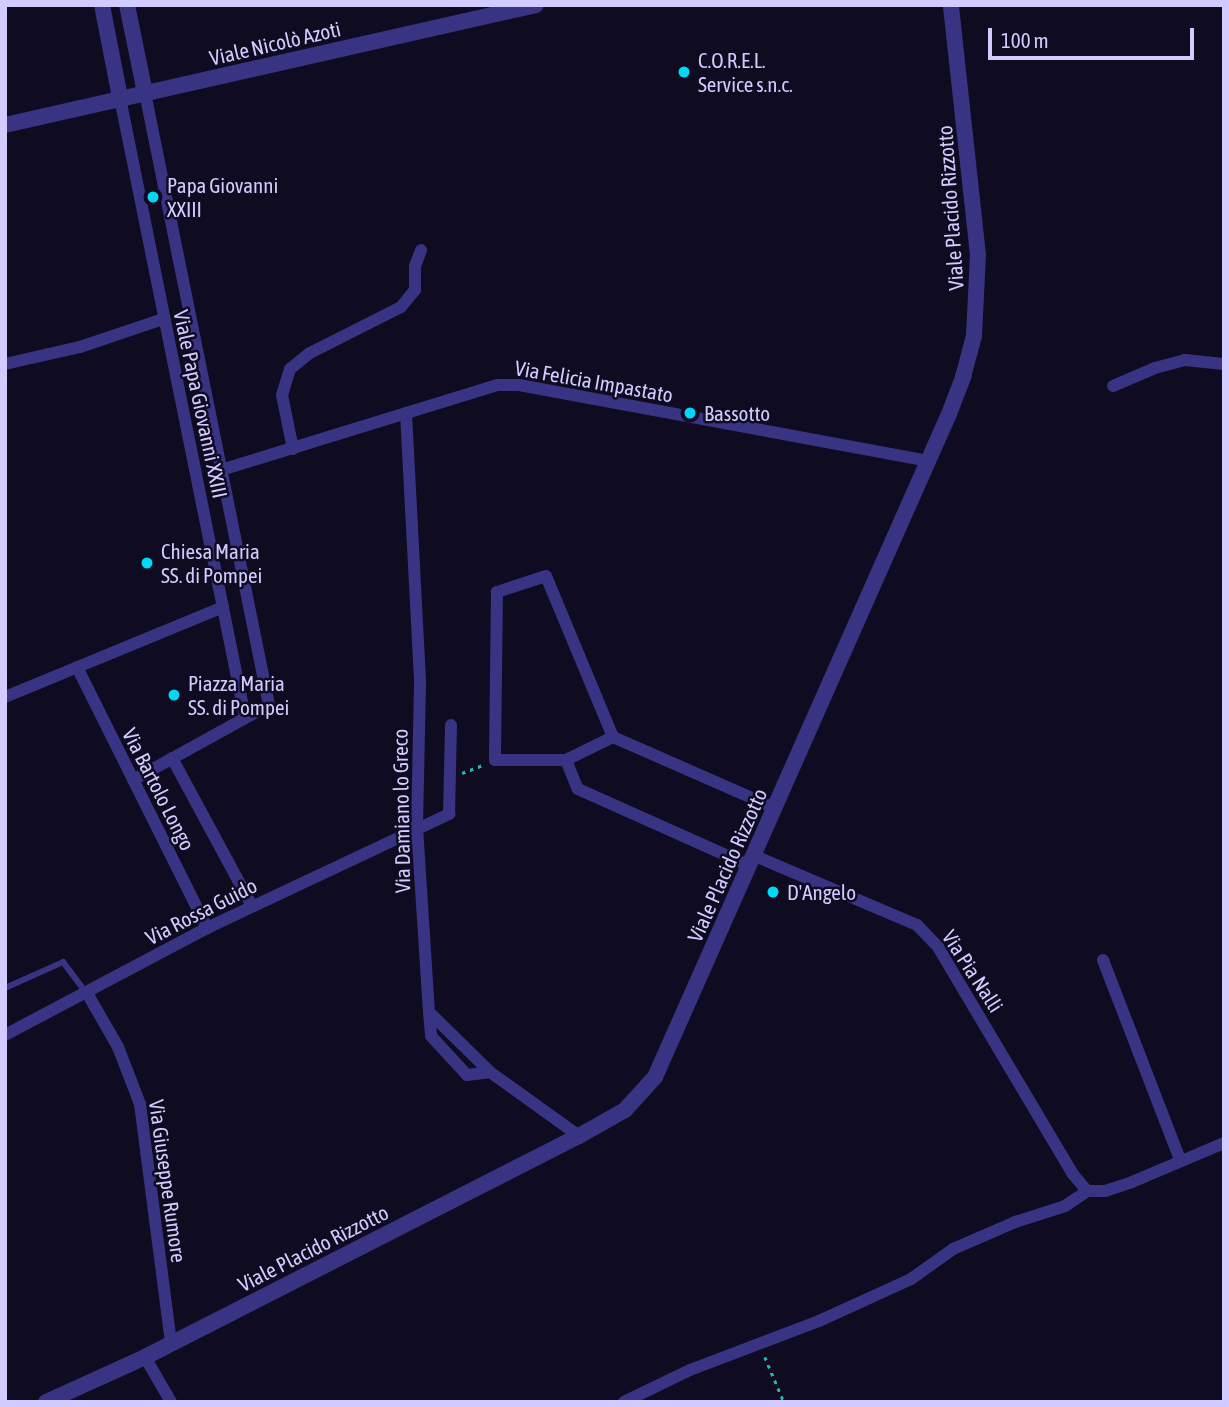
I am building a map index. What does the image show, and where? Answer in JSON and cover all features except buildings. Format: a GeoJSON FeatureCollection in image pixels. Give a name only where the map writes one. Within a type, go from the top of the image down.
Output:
{"type":"FeatureCollection","features":[{"type":"Feature","properties":{"kind":"street"},"geometry":{"type":"LineString","coordinates":[[5,125],[120,98],[102,5]]}},
{"type":"Feature","properties":{"kind":"street"},"geometry":{"type":"LineString","coordinates":[[127,5],[145,93]]}},
{"type":"Feature","properties":{"kind":"street","name":"Viale Nicolò Azoti"},"geometry":{"type":"LineString","coordinates":[[120,98],[537,5]]}},
{"type":"Feature","properties":{"kind":"street","name":"Viale Placido Rizzotto"},"geometry":{"type":"LineString","coordinates":[[46,1402],[145,1357],[579,1136],[625,1110],[655,1077],[753,861],[963,377],[974,336],[978,304],[978,255],[951,5]]}},
{"type":"Feature","properties":{"kind":"street","name":"Viale Papa Giovanni XXIII"},"geometry":{"type":"LineString","coordinates":[[120,98],[245,717],[269,705],[145,93]]}},
{"type":"Feature","properties":{"kind":"street"},"geometry":{"type":"LineString","coordinates":[[293,449],[282,395],[290,369],[310,354],[401,307],[415,290],[415,266],[421,250]]}},
{"type":"Feature","properties":{"kind":"street"},"geometry":{"type":"LineString","coordinates":[[5,364],[80,347],[163,319]]}},
{"type":"Feature","properties":{"kind":"street"},"geometry":{"type":"LineString","coordinates":[[1112,386],[1155,368],[1185,360],[1224,364]]}},
{"type":"Feature","properties":{"kind":"street","name":"Via Felicia Impastato"},"geometry":{"type":"LineString","coordinates":[[221,470],[477,390],[519,385],[928,461]]}},
{"type":"Feature","properties":{"kind":"street","name":"Via Damiano lo Greco"},"geometry":{"type":"LineString","coordinates":[[406,413],[420,684],[417,827],[431,1036],[467,1075],[490,1072]]}},
{"type":"Feature","properties":{"kind":"street"},"geometry":{"type":"LineString","coordinates":[[614,737],[566,760],[495,760],[496,592],[546,576],[614,737],[775,808]]}},
{"type":"Feature","properties":{"kind":"street"},"geometry":{"type":"LineString","coordinates":[[5,697],[223,607]]}},
{"type":"Feature","properties":{"kind":"street","name":"Via Bartolo Longo"},"geometry":{"type":"LineString","coordinates":[[77,667],[207,928]]}},
{"type":"Feature","properties":{"kind":"street"},"geometry":{"type":"LineString","coordinates":[[133,780],[245,717]]}},
{"type":"Feature","properties":{"kind":"street"},"geometry":{"type":"LineString","coordinates":[[450,778],[451,725]]}},
{"type":"Feature","properties":{"kind":"street"},"geometry":{"type":"LineString","coordinates":[[172,758],[252,906]]}},
{"type":"Feature","properties":{"kind":"street","name":"Via Pia Nalli"},"geometry":{"type":"LineString","coordinates":[[566,760],[578,789],[917,925],[938,947],[1072,1174],[1087,1191]]}},
{"type":"Feature","properties":{"kind":"street","name":"Via Rossa Guido"},"geometry":{"type":"LineString","coordinates":[[5,1035],[207,928],[449,814],[450,778]]}},
{"type":"Feature","properties":{"kind":"street"},"geometry":{"type":"LineString","coordinates":[[1103,960],[1180,1160]]}},
{"type":"Feature","properties":{"kind":"street","name":"Via Giuseppe Rumore"},"geometry":{"type":"LineString","coordinates":[[87,993],[118,1047],[141,1104],[171,1343]]}},
{"type":"Feature","properties":{"kind":"street"},"geometry":{"type":"LineString","coordinates":[[429,1012],[490,1072],[554,1122],[579,1136]]}},
{"type":"Feature","properties":{"kind":"street"},"geometry":{"type":"LineString","coordinates":[[624,1402],[690,1370],[819,1321],[899,1284],[953,1249],[1015,1222],[1065,1206],[1087,1191],[1105,1191],[1132,1182],[1224,1143]]}},
{"type":"Feature","properties":{"kind":"street"},"geometry":{"type":"LineString","coordinates":[[145,1357],[171,1402]]}},
{"type":"Feature","properties":{"kind":"lane"},"geometry":{"type":"LineString","coordinates":[[5,988],[63,962],[87,993]]}},
{"type":"Feature","properties":{"kind":"path"},"geometry":{"type":"LineString","coordinates":[[450,778],[495,760]]}},
{"type":"Feature","properties":{"kind":"path"},"geometry":{"type":"LineString","coordinates":[[759,1344],[784,1402]]}},
{"type":"Feature","properties":{"kind":"place","name":"C.O.R.E.L. Service s.n.c."},"geometry":{"type":"Point","coordinates":[684,72]}},
{"type":"Feature","properties":{"kind":"place","name":"Papa Giovanni XXIII"},"geometry":{"type":"Point","coordinates":[153,197]}},
{"type":"Feature","properties":{"kind":"place","name":"Bassotto"},"geometry":{"type":"Point","coordinates":[690,413]}},
{"type":"Feature","properties":{"kind":"place","name":"Chiesa Maria SS. di Pompei"},"geometry":{"type":"Point","coordinates":[147,563]}},
{"type":"Feature","properties":{"kind":"place","name":"Piazza Maria SS. di Pompei"},"geometry":{"type":"Point","coordinates":[174,695]}},
{"type":"Feature","properties":{"kind":"place","name":"D'Angelo"},"geometry":{"type":"Point","coordinates":[773,892]}}]}
